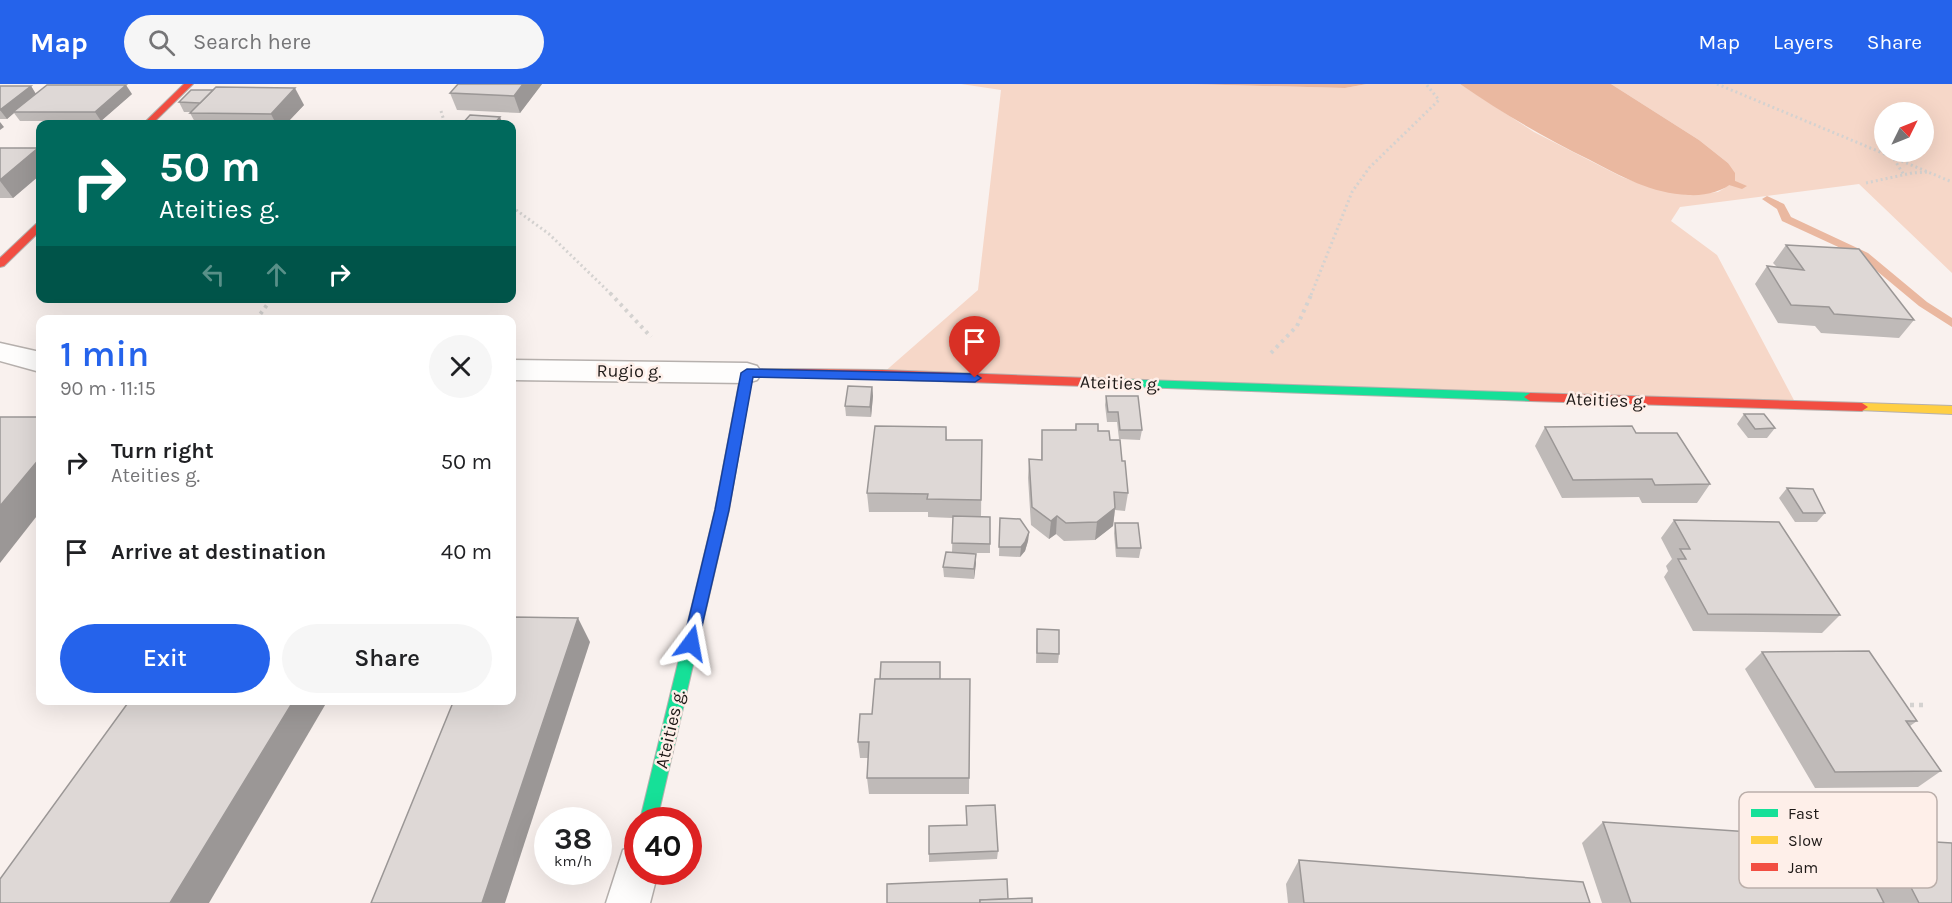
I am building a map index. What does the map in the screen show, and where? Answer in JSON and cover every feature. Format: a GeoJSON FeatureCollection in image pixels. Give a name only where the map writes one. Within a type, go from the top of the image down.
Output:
{"type":"FeatureCollection","features":[{"type":"Feature","properties":{"kind":"street"},"geometry":{"type":"LineString","coordinates":[[151,120],[189,84]]}},
{"type":"Feature","properties":{"kind":"street"},"geometry":{"type":"LineString","coordinates":[[0,264],[36,230]]}},
{"type":"Feature","properties":{"kind":"street"},"geometry":{"type":"LineString","coordinates":[[0,352],[36,361]]}},
{"type":"Feature","properties":{"kind":"street","name":"Rugio g."},"geometry":{"type":"LineString","coordinates":[[516,370],[747,373]]}},
{"type":"Feature","properties":{"kind":"street","name":"Ateities g."},"geometry":{"type":"LineString","coordinates":[[651,807],[722,510],[747,373],[882,374],[1238,388],[1952,410]]}},
{"type":"Feature","properties":{"kind":"street"},"geometry":{"type":"LineString","coordinates":[[628,903],[633,885]]}},
{"type":"Feature","properties":{"kind":"path"},"geometry":{"type":"LineString","coordinates":[[1238,388],[1297,326],[1352,192],[1369,168],[1438,100],[1436,94],[1426,84]]}},
{"type":"Feature","properties":{"kind":"path"},"geometry":{"type":"LineString","coordinates":[[1717,84],[1874,149]]}},
{"type":"Feature","properties":{"kind":"path"},"geometry":{"type":"LineString","coordinates":[[441,111],[444,120]]}},
{"type":"Feature","properties":{"kind":"path"},"geometry":{"type":"LineString","coordinates":[[1897,162],[1904,175]]}},
{"type":"Feature","properties":{"kind":"path"},"geometry":{"type":"LineString","coordinates":[[1905,162],[1952,182]]}},
{"type":"Feature","properties":{"kind":"path"},"geometry":{"type":"LineString","coordinates":[[1866,183],[1912,172],[1931,173]]}},
{"type":"Feature","properties":{"kind":"path"},"geometry":{"type":"LineString","coordinates":[[516,209],[527,216],[591,273],[671,358],[692,372]]}},
{"type":"Feature","properties":{"kind":"path"},"geometry":{"type":"LineString","coordinates":[[1896,705],[1928,705]]}},
{"type":"Feature","properties":{"kind":"shaded area"},"geometry":{"type":"Polygon","coordinates":[[[961,84],[1188,84],[1345,88],[1367,84],[1460,84],[1534,132],[1622,177],[1649,187],[1688,195],[1718,192],[1733,183],[1735,181],[1728,163],[1699,140],[1611,84],[1952,84],[1952,273],[1859,184],[1680,207],[1671,221],[1717,255],[1796,404],[882,374],[978,290],[1001,90],[961,84]]]}},
{"type":"Feature","properties":{"kind":"shaded area"},"geometry":{"type":"Polygon","coordinates":[[[1188,84],[1367,84],[1345,88],[1188,84]]]}},
{"type":"Feature","properties":{"kind":"shaded area"},"geometry":{"type":"Polygon","coordinates":[[[1460,84],[1611,84],[1699,140],[1728,163],[1735,173],[1735,181],[1719,191],[1701,195],[1675,194],[1650,188],[1613,172],[1540,134],[1460,84]]]}},
{"type":"Feature","properties":{"kind":"building"},"geometry":{"type":"Polygon","coordinates":[[[458,84],[523,84],[514,96],[450,93],[458,84]]]}},
{"type":"Feature","properties":{"kind":"building"},"geometry":{"type":"Polygon","coordinates":[[[47,85],[126,85],[95,112],[13,112],[47,85]]]}},
{"type":"Feature","properties":{"kind":"building"},"geometry":{"type":"Polygon","coordinates":[[[0,86],[31,86],[0,110],[0,86]]]}},
{"type":"Feature","properties":{"kind":"building"},"geometry":{"type":"Polygon","coordinates":[[[216,87],[295,88],[271,114],[190,113],[216,87]]]}},
{"type":"Feature","properties":{"kind":"building"},"geometry":{"type":"Polygon","coordinates":[[[191,90],[213,90],[200,103],[179,102],[191,90]]]}},
{"type":"Feature","properties":{"kind":"building"},"geometry":{"type":"Polygon","coordinates":[[[470,115],[500,117],[497,120],[466,120],[470,115]]]}},
{"type":"Feature","properties":{"kind":"building"},"geometry":{"type":"Polygon","coordinates":[[[0,148],[36,148],[36,150],[0,180],[0,148]]]}},
{"type":"Feature","properties":{"kind":"building"},"geometry":{"type":"Polygon","coordinates":[[[1786,245],[1859,249],[1914,320],[1834,314],[1829,307],[1791,305],[1767,266],[1804,270],[1786,245]]]}},
{"type":"Feature","properties":{"kind":"building"},"geometry":{"type":"Polygon","coordinates":[[[848,386],[872,387],[870,407],[845,406],[848,386]]]}},
{"type":"Feature","properties":{"kind":"building"},"geometry":{"type":"Polygon","coordinates":[[[1106,396],[1138,396],[1142,430],[1120,430],[1118,412],[1108,412],[1106,396]]]}},
{"type":"Feature","properties":{"kind":"building"},"geometry":{"type":"Polygon","coordinates":[[[1744,414],[1764,414],[1775,428],[1755,429],[1744,414]]]}},
{"type":"Feature","properties":{"kind":"building"},"geometry":{"type":"Polygon","coordinates":[[[0,417],[36,417],[36,463],[0,506],[0,417]]]}},
{"type":"Feature","properties":{"kind":"building"},"geometry":{"type":"Polygon","coordinates":[[[1076,424],[1098,424],[1098,431],[1109,431],[1110,440],[1120,440],[1122,461],[1125,461],[1128,493],[1114,492],[1115,508],[1097,522],[1066,523],[1057,516],[1051,521],[1032,507],[1029,459],[1042,460],[1042,430],[1076,430],[1076,424]]]}},
{"type":"Feature","properties":{"kind":"building"},"geometry":{"type":"Polygon","coordinates":[[[875,426],[946,427],[946,440],[982,440],[981,500],[927,499],[928,494],[867,493],[875,426]]]}},
{"type":"Feature","properties":{"kind":"building"},"geometry":{"type":"Polygon","coordinates":[[[1632,426],[1636,433],[1677,433],[1710,484],[1655,485],[1652,479],[1573,480],[1545,427],[1632,426]]]}},
{"type":"Feature","properties":{"kind":"building"},"geometry":{"type":"Polygon","coordinates":[[[1787,488],[1813,489],[1825,513],[1803,513],[1787,488]]]}},
{"type":"Feature","properties":{"kind":"building"},"geometry":{"type":"Polygon","coordinates":[[[953,516],[990,517],[990,544],[952,543],[953,516]]]}},
{"type":"Feature","properties":{"kind":"building"},"geometry":{"type":"Polygon","coordinates":[[[1000,518],[1020,519],[1029,532],[1021,547],[999,547],[1000,518]]]}},
{"type":"Feature","properties":{"kind":"building"},"geometry":{"type":"Polygon","coordinates":[[[1674,520],[1779,522],[1840,615],[1708,614],[1678,559],[1686,559],[1680,549],[1690,549],[1674,520]]]}},
{"type":"Feature","properties":{"kind":"building"},"geometry":{"type":"Polygon","coordinates":[[[1115,523],[1138,523],[1141,548],[1117,548],[1115,523]]]}},
{"type":"Feature","properties":{"kind":"building"},"geometry":{"type":"Polygon","coordinates":[[[946,552],[976,554],[974,569],[943,567],[946,552]]]}},
{"type":"Feature","properties":{"kind":"building"},"geometry":{"type":"Polygon","coordinates":[[[516,617],[578,618],[482,903],[371,903],[452,705],[516,705],[516,617]]]}},
{"type":"Feature","properties":{"kind":"building"},"geometry":{"type":"Polygon","coordinates":[[[1037,629],[1059,630],[1059,654],[1037,653],[1037,629]]]}},
{"type":"Feature","properties":{"kind":"building"},"geometry":{"type":"Polygon","coordinates":[[[1869,651],[1917,721],[1906,721],[1941,771],[1835,772],[1762,652],[1869,651]]]}},
{"type":"Feature","properties":{"kind":"building"},"geometry":{"type":"Polygon","coordinates":[[[881,662],[940,662],[940,679],[880,679],[881,662]]]}},
{"type":"Feature","properties":{"kind":"building"},"geometry":{"type":"Polygon","coordinates":[[[875,679],[970,679],[969,778],[867,778],[869,742],[858,742],[860,714],[872,714],[875,679]]]}},
{"type":"Feature","properties":{"kind":"building"},"geometry":{"type":"Polygon","coordinates":[[[126,705],[291,705],[170,903],[0,903],[0,879],[126,705]]]}},
{"type":"Feature","properties":{"kind":"building"},"geometry":{"type":"Polygon","coordinates":[[[995,805],[998,851],[929,854],[929,826],[967,825],[966,806],[995,805]]]}},
{"type":"Feature","properties":{"kind":"building"},"geometry":{"type":"Polygon","coordinates":[[[1603,822],[1739,831],[1739,888],[1876,888],[1884,903],[1631,903],[1603,822]]]}},
{"type":"Feature","properties":{"kind":"building"},"geometry":{"type":"Polygon","coordinates":[[[1937,842],[1952,843],[1952,903],[1919,903],[1911,888],[1937,888],[1937,842]]]}},
{"type":"Feature","properties":{"kind":"building"},"geometry":{"type":"Polygon","coordinates":[[[1299,860],[1583,882],[1590,903],[1304,903],[1299,860]]]}},
{"type":"Feature","properties":{"kind":"building"},"geometry":{"type":"Polygon","coordinates":[[[1007,879],[1008,899],[980,900],[980,903],[887,903],[887,884],[1007,879]]]}},
{"type":"Feature","properties":{"kind":"building"},"geometry":{"type":"Polygon","coordinates":[[[1032,898],[1032,903],[980,903],[980,900],[1032,898]]]}},
{"type":"Feature","properties":{"kind":"waterway"},"geometry":{"type":"LineString","coordinates":[[1733,183],[1742,186]]}},
{"type":"Feature","properties":{"kind":"waterway"},"geometry":{"type":"LineString","coordinates":[[1767,199],[1781,206],[1786,219],[1864,255],[1923,304],[1952,323]]}},
{"type":"Feature","properties":{"kind":"traffic: fast"},"geometry":{"type":"LineString","coordinates":[[651,807],[722,510],[747,373],[789,373]]}},
{"type":"Feature","properties":{"kind":"traffic: fast"},"geometry":{"type":"LineString","coordinates":[[1115,383],[1530,397]]}},
{"type":"Feature","properties":{"kind":"traffic: slow"},"geometry":{"type":"LineString","coordinates":[[1862,407],[1952,410]]}},
{"type":"Feature","properties":{"kind":"traffic: jam"},"geometry":{"type":"LineString","coordinates":[[151,120],[189,84]]}},
{"type":"Feature","properties":{"kind":"traffic: jam"},"geometry":{"type":"LineString","coordinates":[[0,264],[36,230]]}},
{"type":"Feature","properties":{"kind":"traffic: jam"},"geometry":{"type":"LineString","coordinates":[[789,373],[882,374],[1115,383]]}},
{"type":"Feature","properties":{"kind":"traffic: jam"},"geometry":{"type":"LineString","coordinates":[[1530,397],[1862,407]]}},
{"type":"Feature","properties":{"kind":"route"},"geometry":{"type":"LineString","coordinates":[[691,643],[722,510],[747,373],[882,374],[975,378]]}}]}
